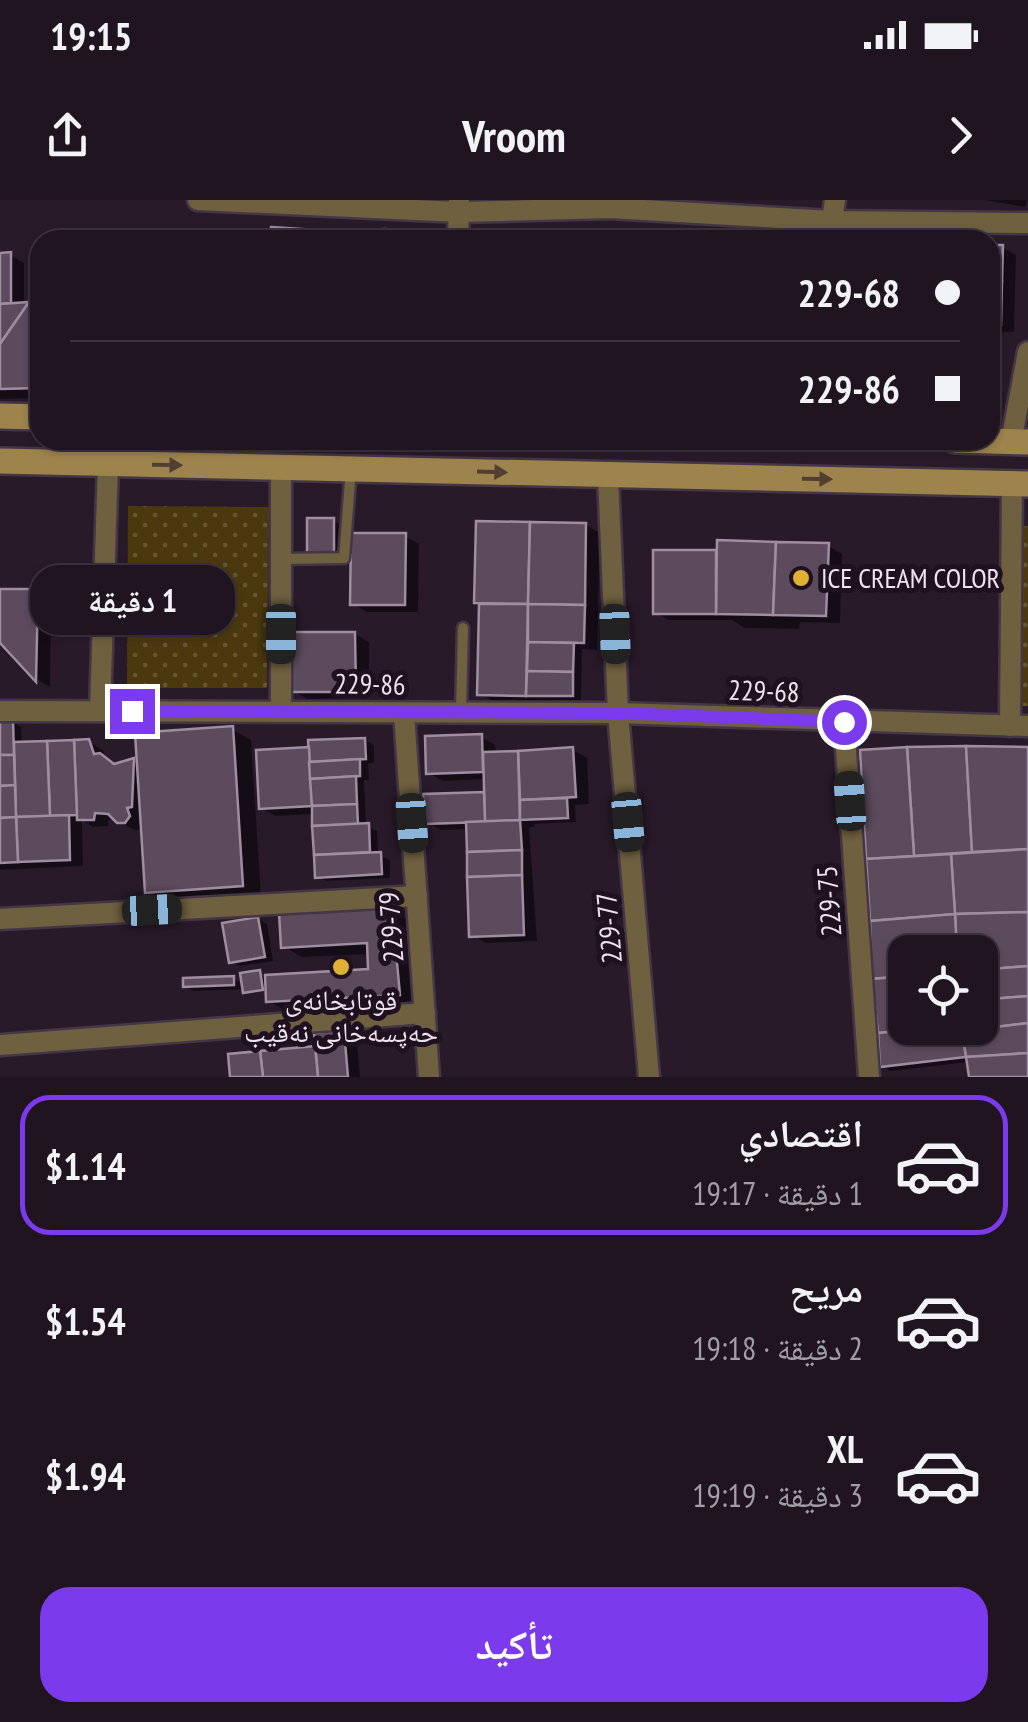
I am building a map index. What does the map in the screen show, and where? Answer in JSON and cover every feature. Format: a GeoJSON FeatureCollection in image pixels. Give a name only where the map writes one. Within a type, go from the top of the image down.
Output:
{"type":"FeatureCollection","features":[{"type":"Feature","properties":{"kind":"main road"},"geometry":{"type":"LineString","coordinates":[[0,416],[30,418]]}},
{"type":"Feature","properties":{"kind":"main road"},"geometry":{"type":"LineString","coordinates":[[0,461],[101,456],[281,466],[1020,484]]}},
{"type":"Feature","properties":{"kind":"street"},"geometry":{"type":"LineString","coordinates":[[198,200],[833,210],[1028,223]]}},
{"type":"Feature","properties":{"kind":"street"},"geometry":{"type":"LineString","coordinates":[[1019,442],[1028,352]]}},
{"type":"Feature","properties":{"kind":"street"},"geometry":{"type":"LineString","coordinates":[[100,710],[101,456]]}},
{"type":"Feature","properties":{"kind":"street"},"geometry":{"type":"LineString","coordinates":[[281,466],[282,710]]}},
{"type":"Feature","properties":{"kind":"street","name":"229-77"},"geometry":{"type":"LineString","coordinates":[[608,475],[618,713],[649,1077]]}},
{"type":"Feature","properties":{"kind":"street"},"geometry":{"type":"LineString","coordinates":[[1019,726],[1020,484]]}},
{"type":"Feature","properties":{"kind":"street","name":"229-86"},"geometry":{"type":"LineString","coordinates":[[0,711],[618,713]]}},
{"type":"Feature","properties":{"kind":"street","name":"229-79"},"geometry":{"type":"LineString","coordinates":[[404,713],[430,1077]]}},
{"type":"Feature","properties":{"kind":"street","name":"229-68"},"geometry":{"type":"LineString","coordinates":[[618,713],[1019,726]]}},
{"type":"Feature","properties":{"kind":"street","name":"229-75"},"geometry":{"type":"LineString","coordinates":[[844,722],[869,1077]]}},
{"type":"Feature","properties":{"kind":"street"},"geometry":{"type":"LineString","coordinates":[[0,919],[417,896]]}},
{"type":"Feature","properties":{"kind":"street"},"geometry":{"type":"LineString","coordinates":[[0,1044],[425,1013]]}},
{"type":"Feature","properties":{"kind":"lane"},"geometry":{"type":"LineString","coordinates":[[281,559],[344,558],[351,468]]}},
{"type":"Feature","properties":{"kind":"lane"},"geometry":{"type":"LineString","coordinates":[[461,713],[464,628]]}},
{"type":"Feature","properties":{"kind":"shaded area"},"geometry":{"type":"Polygon","coordinates":[[[128,506],[269,507],[267,688],[127,688],[128,506]]]}},
{"type":"Feature","properties":{"kind":"shaded area"},"geometry":{"type":"Polygon","coordinates":[[[1020,526],[1028,526],[1028,706],[1018,706],[1020,526]]]}},
{"type":"Feature","properties":{"kind":"building"},"geometry":{"type":"Polygon","coordinates":[[[271,227],[317,230],[271,230],[271,227]]]}},
{"type":"Feature","properties":{"kind":"building"},"geometry":{"type":"Polygon","coordinates":[[[1000,245],[1003,245],[1000,281],[1000,245]]]}},
{"type":"Feature","properties":{"kind":"building"},"geometry":{"type":"Polygon","coordinates":[[[11,252],[11,303],[0,304],[0,253],[11,252]]]}},
{"type":"Feature","properties":{"kind":"building"},"geometry":{"type":"Polygon","coordinates":[[[1000,281],[1002,281],[1001,325],[1000,281]]]}},
{"type":"Feature","properties":{"kind":"building"},"geometry":{"type":"Polygon","coordinates":[[[29,302],[0,344],[0,304],[29,302]]]}},
{"type":"Feature","properties":{"kind":"building"},"geometry":{"type":"Polygon","coordinates":[[[30,302],[30,388],[0,389],[0,344],[30,302]]]}},
{"type":"Feature","properties":{"kind":"building"},"geometry":{"type":"Polygon","coordinates":[[[307,518],[334,518],[334,553],[307,553],[307,518]]]}},
{"type":"Feature","properties":{"kind":"building"},"geometry":{"type":"Polygon","coordinates":[[[476,521],[530,522],[528,604],[474,603],[476,521]]]}},
{"type":"Feature","properties":{"kind":"building"},"geometry":{"type":"Polygon","coordinates":[[[530,522],[586,523],[585,605],[528,604],[530,522]]]}},
{"type":"Feature","properties":{"kind":"building"},"geometry":{"type":"Polygon","coordinates":[[[351,533],[406,533],[405,605],[350,605],[351,533]]]}},
{"type":"Feature","properties":{"kind":"building"},"geometry":{"type":"Polygon","coordinates":[[[717,540],[776,542],[773,615],[716,614],[717,540]]]}},
{"type":"Feature","properties":{"kind":"building"},"geometry":{"type":"Polygon","coordinates":[[[776,542],[829,543],[826,616],[773,615],[776,542]]]}},
{"type":"Feature","properties":{"kind":"building"},"geometry":{"type":"Polygon","coordinates":[[[653,550],[716,550],[716,614],[653,614],[653,550]]]}},
{"type":"Feature","properties":{"kind":"building"},"geometry":{"type":"Polygon","coordinates":[[[0,589],[38,589],[36,682],[0,643],[0,589]]]}},
{"type":"Feature","properties":{"kind":"building"},"geometry":{"type":"Polygon","coordinates":[[[479,604],[528,604],[526,696],[477,695],[479,604]]]}},
{"type":"Feature","properties":{"kind":"building"},"geometry":{"type":"Polygon","coordinates":[[[528,604],[585,605],[584,643],[528,642],[528,604]]]}},
{"type":"Feature","properties":{"kind":"building"},"geometry":{"type":"Polygon","coordinates":[[[290,632],[355,632],[356,692],[290,692],[290,632]]]}},
{"type":"Feature","properties":{"kind":"building"},"geometry":{"type":"Polygon","coordinates":[[[528,642],[574,643],[573,672],[527,671],[528,642]]]}},
{"type":"Feature","properties":{"kind":"building"},"geometry":{"type":"Polygon","coordinates":[[[527,671],[573,672],[573,696],[526,696],[527,671]]]}},
{"type":"Feature","properties":{"kind":"building"},"geometry":{"type":"Polygon","coordinates":[[[13,719],[14,755],[0,755],[0,720],[13,719]]]}},
{"type":"Feature","properties":{"kind":"building"},"geometry":{"type":"Polygon","coordinates":[[[233,726],[243,886],[145,893],[135,733],[233,726]]]}},
{"type":"Feature","properties":{"kind":"building"},"geometry":{"type":"Polygon","coordinates":[[[482,734],[483,772],[426,774],[425,736],[482,734]]]}},
{"type":"Feature","properties":{"kind":"building"},"geometry":{"type":"Polygon","coordinates":[[[365,738],[366,759],[309,762],[308,740],[365,738]]]}},
{"type":"Feature","properties":{"kind":"building"},"geometry":{"type":"Polygon","coordinates":[[[89,739],[94,754],[100,753],[114,764],[134,758],[132,807],[127,808],[130,816],[125,823],[117,823],[108,814],[95,813],[94,820],[77,820],[74,740],[89,739]]]}},
{"type":"Feature","properties":{"kind":"building"},"geometry":{"type":"Polygon","coordinates":[[[74,740],[77,815],[50,816],[47,741],[74,740]]]}},
{"type":"Feature","properties":{"kind":"building"},"geometry":{"type":"Polygon","coordinates":[[[47,741],[50,816],[16,817],[14,742],[47,741]]]}},
{"type":"Feature","properties":{"kind":"building"},"geometry":{"type":"Polygon","coordinates":[[[966,746],[972,852],[914,856],[907,747],[966,746]]]}},
{"type":"Feature","properties":{"kind":"building"},"geometry":{"type":"Polygon","coordinates":[[[966,746],[1028,747],[1028,849],[972,852],[966,746]]]}},
{"type":"Feature","properties":{"kind":"building"},"geometry":{"type":"Polygon","coordinates":[[[309,747],[312,806],[259,809],[256,750],[309,747]]]}},
{"type":"Feature","properties":{"kind":"building"},"geometry":{"type":"Polygon","coordinates":[[[573,747],[576,797],[520,800],[518,751],[573,747]]]}},
{"type":"Feature","properties":{"kind":"building"},"geometry":{"type":"Polygon","coordinates":[[[907,747],[914,856],[866,859],[860,750],[907,747]]]}},
{"type":"Feature","properties":{"kind":"building"},"geometry":{"type":"Polygon","coordinates":[[[518,751],[520,820],[485,822],[483,752],[518,751]]]}},
{"type":"Feature","properties":{"kind":"building"},"geometry":{"type":"Polygon","coordinates":[[[0,755],[14,755],[15,785],[0,786],[0,755]]]}},
{"type":"Feature","properties":{"kind":"building"},"geometry":{"type":"Polygon","coordinates":[[[360,759],[360,776],[310,779],[309,762],[360,759]]]}},
{"type":"Feature","properties":{"kind":"building"},"geometry":{"type":"Polygon","coordinates":[[[356,776],[357,804],[312,806],[310,779],[356,776]]]}},
{"type":"Feature","properties":{"kind":"building"},"geometry":{"type":"Polygon","coordinates":[[[15,785],[16,817],[0,818],[0,786],[15,785]]]}},
{"type":"Feature","properties":{"kind":"building"},"geometry":{"type":"Polygon","coordinates":[[[484,792],[485,822],[425,824],[423,794],[484,792]]]}},
{"type":"Feature","properties":{"kind":"building"},"geometry":{"type":"Polygon","coordinates":[[[567,798],[568,818],[520,820],[520,800],[567,798]]]}},
{"type":"Feature","properties":{"kind":"building"},"geometry":{"type":"Polygon","coordinates":[[[357,804],[358,824],[312,826],[312,806],[357,804]]]}},
{"type":"Feature","properties":{"kind":"building"},"geometry":{"type":"Polygon","coordinates":[[[69,815],[70,860],[18,862],[16,817],[69,815]]]}},
{"type":"Feature","properties":{"kind":"building"},"geometry":{"type":"Polygon","coordinates":[[[16,817],[18,862],[0,863],[0,818],[16,817]]]}},
{"type":"Feature","properties":{"kind":"building"},"geometry":{"type":"Polygon","coordinates":[[[520,820],[522,850],[467,852],[466,822],[520,820]]]}},
{"type":"Feature","properties":{"kind":"building"},"geometry":{"type":"Polygon","coordinates":[[[369,823],[370,852],[314,855],[312,826],[369,823]]]}},
{"type":"Feature","properties":{"kind":"building"},"geometry":{"type":"Polygon","coordinates":[[[1028,849],[1028,912],[955,914],[951,854],[1028,849]]]}},
{"type":"Feature","properties":{"kind":"building"},"geometry":{"type":"Polygon","coordinates":[[[522,850],[522,875],[467,877],[467,852],[522,850]]]}},
{"type":"Feature","properties":{"kind":"building"},"geometry":{"type":"Polygon","coordinates":[[[381,852],[382,874],[315,878],[314,855],[381,852]]]}},
{"type":"Feature","properties":{"kind":"building"},"geometry":{"type":"Polygon","coordinates":[[[951,854],[955,914],[870,921],[866,859],[951,854]]]}},
{"type":"Feature","properties":{"kind":"building"},"geometry":{"type":"Polygon","coordinates":[[[522,875],[524,935],[469,937],[467,877],[522,875]]]}},
{"type":"Feature","properties":{"kind":"building"},"geometry":{"type":"Polygon","coordinates":[[[392,907],[400,995],[266,1002],[265,975],[368,969],[367,943],[281,948],[279,913],[392,907]]]}},
{"type":"Feature","properties":{"kind":"building"},"geometry":{"type":"Polygon","coordinates":[[[1028,912],[1028,966],[998,968],[998,935],[956,935],[955,914],[1028,912]]]}},
{"type":"Feature","properties":{"kind":"building"},"geometry":{"type":"Polygon","coordinates":[[[955,914],[956,935],[888,935],[888,978],[872,979],[870,921],[955,914]]]}},
{"type":"Feature","properties":{"kind":"building"},"geometry":{"type":"Polygon","coordinates":[[[258,917],[265,957],[229,963],[222,923],[258,917]]]}},
{"type":"Feature","properties":{"kind":"building"},"geometry":{"type":"Polygon","coordinates":[[[1028,966],[1028,996],[998,998],[998,968],[1028,966]]]}},
{"type":"Feature","properties":{"kind":"building"},"geometry":{"type":"Polygon","coordinates":[[[260,970],[263,990],[243,993],[240,973],[260,970]]]}},
{"type":"Feature","properties":{"kind":"building"},"geometry":{"type":"Polygon","coordinates":[[[234,976],[234,985],[183,987],[183,978],[234,976]]]}},
{"type":"Feature","properties":{"kind":"building"},"geometry":{"type":"Polygon","coordinates":[[[888,978],[888,1032],[878,1033],[872,979],[888,978]]]}},
{"type":"Feature","properties":{"kind":"building"},"geometry":{"type":"Polygon","coordinates":[[[1028,996],[1028,1023],[998,1027],[998,998],[1028,996]]]}},
{"type":"Feature","properties":{"kind":"building"},"geometry":{"type":"Polygon","coordinates":[[[1028,1023],[1028,1053],[966,1057],[964,1045],[998,1045],[998,1027],[1028,1023]]]}},
{"type":"Feature","properties":{"kind":"building"},"geometry":{"type":"Polygon","coordinates":[[[344,1030],[348,1077],[318,1077],[314,1033],[344,1030]]]}},
{"type":"Feature","properties":{"kind":"building"},"geometry":{"type":"Polygon","coordinates":[[[888,1032],[888,1045],[964,1045],[966,1057],[880,1067],[878,1033],[888,1032]]]}},
{"type":"Feature","properties":{"kind":"building"},"geometry":{"type":"Polygon","coordinates":[[[315,1046],[318,1077],[263,1077],[260,1051],[315,1046]]]}},
{"type":"Feature","properties":{"kind":"building"},"geometry":{"type":"Polygon","coordinates":[[[260,1051],[263,1077],[230,1077],[228,1054],[260,1051]]]}},
{"type":"Feature","properties":{"kind":"building"},"geometry":{"type":"Polygon","coordinates":[[[1028,1053],[1028,1077],[969,1077],[966,1057],[1028,1053]]]}},
{"type":"Feature","properties":{"kind":"place","name":"ICE CREAM COLOR"},"geometry":{"type":"Point","coordinates":[801,578]}},
{"type":"Feature","properties":{"kind":"place","name":"قوتابخانەی حەپسەخانی نەقیب"},"geometry":{"type":"Point","coordinates":[341,967]}},
{"type":"Feature","properties":{"kind":"route"},"geometry":{"type":"LineString","coordinates":[[132,711],[618,713],[844,722]]}}]}
